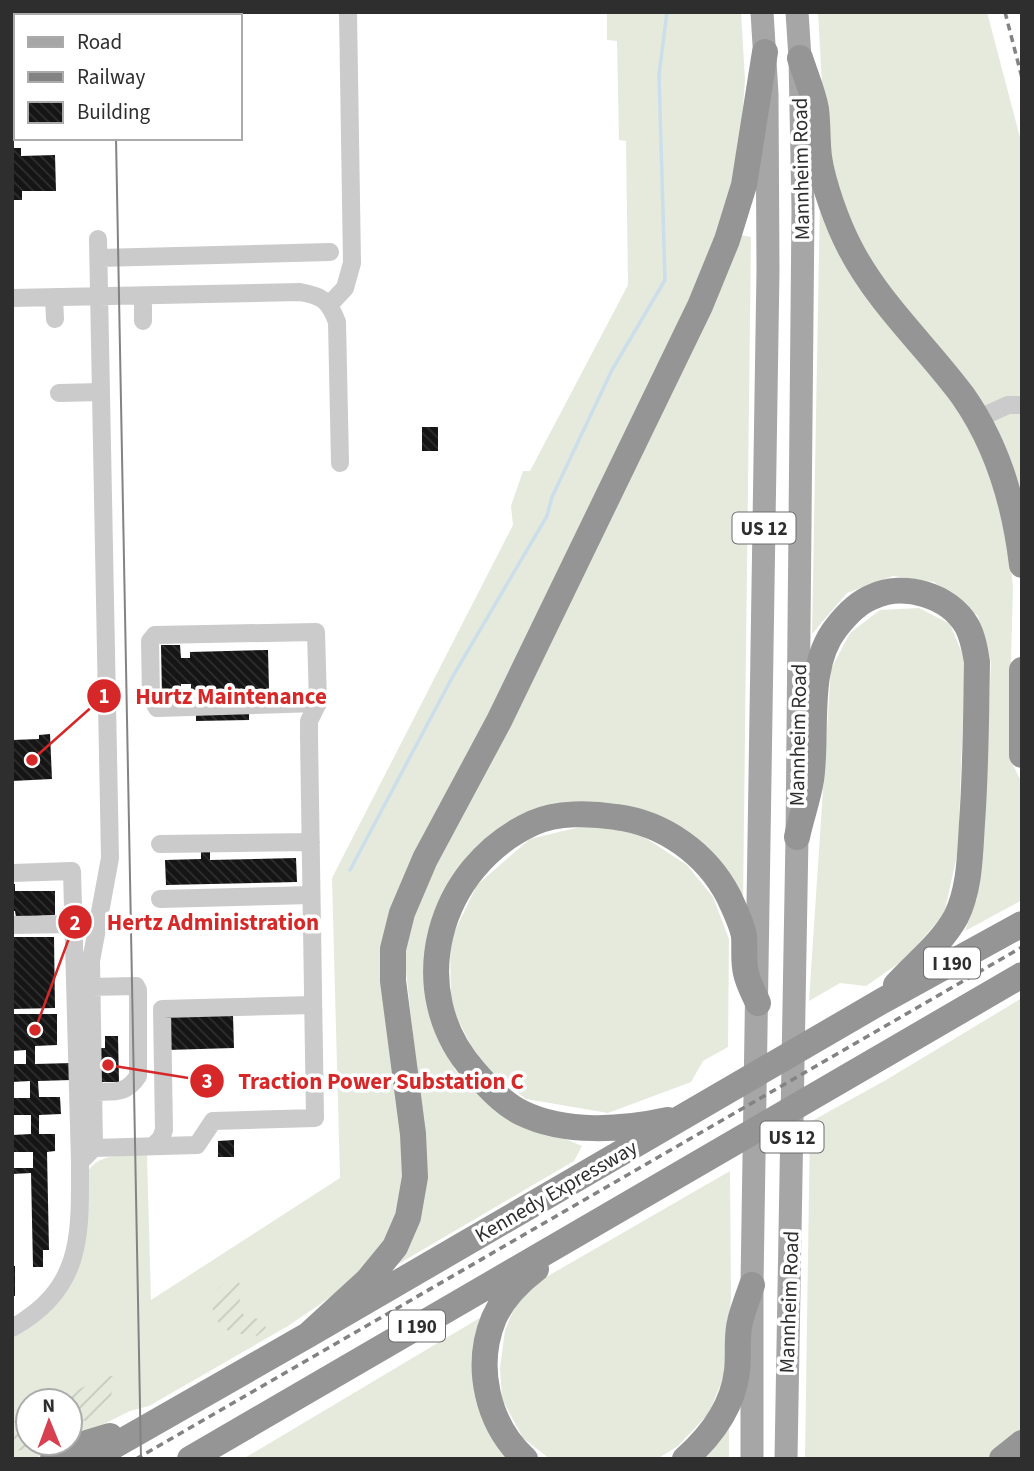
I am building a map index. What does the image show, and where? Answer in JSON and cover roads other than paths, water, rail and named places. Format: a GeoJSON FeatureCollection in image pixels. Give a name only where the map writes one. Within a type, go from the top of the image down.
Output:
{"type":"FeatureCollection","features":[{"type":"Feature","properties":{"kind":"highway"},"geometry":{"type":"LineString","coordinates":[[308,1335],[368,1280],[395,1247],[408,1217],[415,1178],[413,1134],[393,981],[393,949],[402,913],[425,859],[499,721],[700,306],[727,240],[744,185],[765,52]]}},
{"type":"Feature","properties":{"kind":"highway"},"geometry":{"type":"LineString","coordinates":[[800,58],[816,107],[824,176],[848,244],[881,297],[963,396],[977,419],[1004,478],[1013,507],[1022,565]]}},
{"type":"Feature","properties":{"kind":"highway"},"geometry":{"type":"LineString","coordinates":[[797,837],[811,780],[816,689],[820,666],[822,655],[834,630],[854,608],[873,596],[892,591],[915,592],[936,598],[967,625],[977,662],[970,863],[965,893],[957,916],[945,935],[882,1001]]}},
{"type":"Feature","properties":{"kind":"highway"},"geometry":{"type":"LineString","coordinates":[[1022,670],[1022,755]]}},
{"type":"Feature","properties":{"kind":"highway"},"geometry":{"type":"LineString","coordinates":[[696,1110],[668,1120],[641,1125],[583,1127],[561,1124],[520,1112],[492,1092],[461,1057],[444,1024],[437,992],[436,950],[449,905],[474,865],[534,822],[569,815],[603,815],[633,819],[660,829],[683,843],[698,856],[728,895],[743,933],[746,974],[758,1003]]}},
{"type":"Feature","properties":{"kind":"highway","name":"Kennedy Expressway"},"geometry":{"type":"LineString","coordinates":[[91,1459],[882,1001],[1022,924]]}},
{"type":"Feature","properties":{"kind":"highway","name":"I 190"},"geometry":{"type":"LineString","coordinates":[[190,1459],[1022,975]]}},
{"type":"Feature","properties":{"kind":"highway"},"geometry":{"type":"LineString","coordinates":[[525,1459],[507,1439],[487,1395],[485,1369],[488,1340],[494,1319],[504,1301],[533,1271],[634,1200]]}},
{"type":"Feature","properties":{"kind":"highway"},"geometry":{"type":"LineString","coordinates":[[685,1459],[708,1436],[733,1393],[737,1372],[739,1324],[752,1285]]}},
{"type":"Feature","properties":{"kind":"highway"},"geometry":{"type":"LineString","coordinates":[[52,1459],[87,1443],[155,1422]]}},
{"type":"Feature","properties":{"kind":"highway"},"geometry":{"type":"LineString","coordinates":[[1002,1459],[1022,1443]]}},
{"type":"Feature","properties":{"kind":"main road","name":"Mannheim Road"},"geometry":{"type":"LineString","coordinates":[[752,1459],[752,1285],[768,270],[762,12]]}},
{"type":"Feature","properties":{"kind":"main road","name":"Mannheim Road"},"geometry":{"type":"LineString","coordinates":[[786,1459],[797,837],[803,210],[797,12]]}},
{"type":"Feature","properties":{"kind":"street"},"geometry":{"type":"LineString","coordinates":[[330,304],[345,288],[352,263],[348,12]]}},
{"type":"Feature","properties":{"kind":"street"},"geometry":{"type":"LineString","coordinates":[[94,1148],[91,961],[110,858],[98,239]]}},
{"type":"Feature","properties":{"kind":"street"},"geometry":{"type":"LineString","coordinates":[[99,258],[330,252]]}},
{"type":"Feature","properties":{"kind":"street"},"geometry":{"type":"LineString","coordinates":[[12,298],[300,292],[315,295],[330,304],[337,322],[340,463]]}},
{"type":"Feature","properties":{"kind":"street"},"geometry":{"type":"LineString","coordinates":[[143,296],[143,321]]}},
{"type":"Feature","properties":{"kind":"street"},"geometry":{"type":"LineString","coordinates":[[54,298],[55,319]]}},
{"type":"Feature","properties":{"kind":"street"},"geometry":{"type":"LineString","coordinates":[[59,393],[102,392]]}},
{"type":"Feature","properties":{"kind":"street"},"geometry":{"type":"LineString","coordinates":[[977,419],[1008,405],[1022,405]]}},
{"type":"Feature","properties":{"kind":"street"},"geometry":{"type":"LineString","coordinates":[[80,1162],[94,1148],[197,1145],[213,1121],[315,1118],[309,721],[318,704],[316,632],[155,635],[150,641],[151,697],[157,708],[318,704]]}},
{"type":"Feature","properties":{"kind":"street"},"geometry":{"type":"LineString","coordinates":[[160,844],[311,842]]}},
{"type":"Feature","properties":{"kind":"street"},"geometry":{"type":"LineString","coordinates":[[12,873],[72,872],[80,1162],[79,1237],[67,1274],[40,1310],[12,1328]]}},
{"type":"Feature","properties":{"kind":"street"},"geometry":{"type":"LineString","coordinates":[[160,898],[311,895]]}},
{"type":"Feature","properties":{"kind":"street"},"geometry":{"type":"LineString","coordinates":[[12,925],[74,924]]}},
{"type":"Feature","properties":{"kind":"street"},"geometry":{"type":"LineString","coordinates":[[90,987],[136,986],[138,990],[138,1076],[131,1087],[117,1091],[93,1092]]}},
{"type":"Feature","properties":{"kind":"street"},"geometry":{"type":"LineString","coordinates":[[153,1146],[164,1130],[162,1009],[313,1006]]}},
{"type":"Feature","properties":{"kind":"waterway"},"geometry":{"type":"LineString","coordinates":[[350,870],[453,676],[547,516],[552,497],[612,370],[665,280],[659,75],[667,12]]}},
{"type":"Feature","properties":{"kind":"tram line"},"geometry":{"type":"LineString","coordinates":[[116,140],[141,1459]]}},
{"type":"Feature","properties":{"kind":"railway"},"geometry":{"type":"LineString","coordinates":[[1005,12],[1022,78]]}},
{"type":"Feature","properties":{"kind":"railway"},"geometry":{"type":"LineString","coordinates":[[136,1459],[1022,947]]}},
{"type":"Feature","properties":{"kind":"place","name":"Hurtz Maintenance"},"geometry":{"type":"Point","coordinates":[32,760]}},
{"type":"Feature","properties":{"kind":"place","name":"Hertz Administration"},"geometry":{"type":"Point","coordinates":[35,1030]}},
{"type":"Feature","properties":{"kind":"place","name":"Traction Power Substation C"},"geometry":{"type":"Point","coordinates":[108,1065]}}]}
